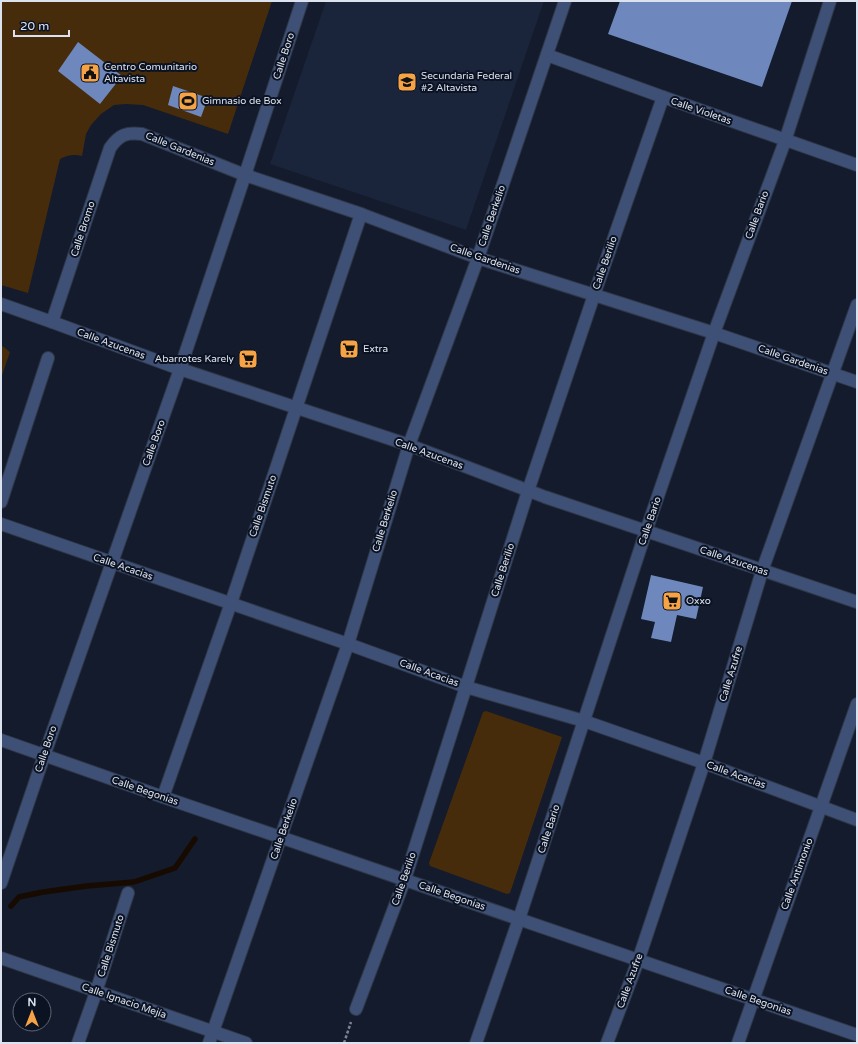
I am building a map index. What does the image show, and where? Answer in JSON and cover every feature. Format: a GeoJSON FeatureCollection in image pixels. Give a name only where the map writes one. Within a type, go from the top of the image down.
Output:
{"type":"FeatureCollection","features":[{"type":"Feature","properties":{"kind":"street","name":"Calle Boro"},"geometry":{"type":"LineString","coordinates":[[1,883],[180,369],[302,1]]}},
{"type":"Feature","properties":{"kind":"street","name":"Calle Berkelio"},"geometry":{"type":"LineString","coordinates":[[211,1038],[348,644],[409,446],[478,258],[564,1]]}},
{"type":"Feature","properties":{"kind":"street","name":"Calle Bario"},"geometry":{"type":"LineString","coordinates":[[476,1043],[519,919],[646,531],[714,333],[785,141],[830,1]]}},
{"type":"Feature","properties":{"kind":"street","name":"Calle Violetas"},"geometry":{"type":"LineString","coordinates":[[547,55],[663,98],[857,165]]}},
{"type":"Feature","properties":{"kind":"street","name":"Calle Berilio"},"geometry":{"type":"LineString","coordinates":[[356,1009],[405,879],[528,491],[594,295],[663,98]]}},
{"type":"Feature","properties":{"kind":"street","name":"Calle Gardenias"},"geometry":{"type":"LineString","coordinates":[[116,138],[125,134],[142,134],[245,175],[361,214],[478,258],[714,333],[857,382]]}},
{"type":"Feature","properties":{"kind":"street","name":"Calle Bromo"},"geometry":{"type":"LineString","coordinates":[[52,322],[110,148],[116,138]]}},
{"type":"Feature","properties":{"kind":"street","name":"Calle Bismuto"},"geometry":{"type":"LineString","coordinates":[[163,797],[231,603],[361,214]]}},
{"type":"Feature","properties":{"kind":"street","name":"Calle Azucenas"},"geometry":{"type":"LineString","coordinates":[[1,304],[180,369],[409,446],[528,491],[857,602]]}},
{"type":"Feature","properties":{"kind":"street","name":"Calle Azufre"},"geometry":{"type":"LineString","coordinates":[[607,1043],[638,961],[704,763],[762,570],[857,305]]}},
{"type":"Feature","properties":{"kind":"street"},"geometry":{"type":"LineString","coordinates":[[1,502],[48,358]]}},
{"type":"Feature","properties":{"kind":"street","name":"Calle Acacias"},"geometry":{"type":"LineString","coordinates":[[1,524],[348,644],[466,687],[584,721],[704,763],[857,820]]}},
{"type":"Feature","properties":{"kind":"street","name":"Calle Antimonio"},"geometry":{"type":"LineString","coordinates":[[738,1043],[857,704]]}},
{"type":"Feature","properties":{"kind":"street","name":"Calle Begonias"},"geometry":{"type":"LineString","coordinates":[[1,740],[281,838],[405,879],[638,961],[857,1035]]}},
{"type":"Feature","properties":{"kind":"street","name":"Calle Bismuto"},"geometry":{"type":"LineString","coordinates":[[78,1043],[128,893]]}},
{"type":"Feature","properties":{"kind":"street","name":"Calle Ignacio Mejía"},"geometry":{"type":"LineString","coordinates":[[1,958],[96,992],[211,1038],[246,1043]]}},
{"type":"Feature","properties":{"kind":"path"},"geometry":{"type":"LineString","coordinates":[[344,1043],[356,1009]]}},
{"type":"Feature","properties":{"kind":"shaded area"},"geometry":{"type":"Polygon","coordinates":[[[1,1],[272,1],[228,134],[143,105],[114,105],[101,114],[91,125],[86,134],[82,156],[71,155],[60,159],[28,293],[1,285],[1,1]]]}},
{"type":"Feature","properties":{"kind":"shaded area","name":"Secundaria Federal #2 Altavista"},"geometry":{"type":"Polygon","coordinates":[[[326,1],[544,1],[466,230],[270,164],[326,1]]]}},
{"type":"Feature","properties":{"kind":"shaded area"},"geometry":{"type":"Polygon","coordinates":[[[1,345],[10,352],[1,378],[1,345]]]}},
{"type":"Feature","properties":{"kind":"shaded area"},"geometry":{"type":"Polygon","coordinates":[[[486,711],[562,737],[510,893],[507,894],[430,866],[429,863],[483,712],[486,711]]]}},
{"type":"Feature","properties":{"kind":"building"},"geometry":{"type":"Polygon","coordinates":[[[620,1],[792,1],[762,87],[608,34],[620,1]]]}},
{"type":"Feature","properties":{"kind":"building","name":"Centro Comunitario Altavista"},"geometry":{"type":"Polygon","coordinates":[[[78,42],[122,76],[100,104],[58,71],[78,42]]]}},
{"type":"Feature","properties":{"kind":"building","name":"Gimnasio de Box"},"geometry":{"type":"Polygon","coordinates":[[[173,86],[208,98],[201,117],[168,105],[173,86]]]}},
{"type":"Feature","properties":{"kind":"building","name":"Oxxo"},"geometry":{"type":"Polygon","coordinates":[[[651,575],[703,587],[696,619],[677,615],[671,642],[651,638],[655,622],[641,619],[651,575]]]}},
{"type":"Feature","properties":{"kind":"waterway"},"geometry":{"type":"LineString","coordinates":[[11,906],[19,897],[87,886],[134,882],[175,868],[195,839]]}},
{"type":"Feature","properties":{"kind":"place","name":"Centro Comunitario Altavista"},"geometry":{"type":"Point","coordinates":[90,73]}},
{"type":"Feature","properties":{"kind":"place","name":"Secundaria Federal #2 Altavista"},"geometry":{"type":"Point","coordinates":[407,82]}},
{"type":"Feature","properties":{"kind":"place","name":"Gimnasio de Box"},"geometry":{"type":"Point","coordinates":[188,101]}},
{"type":"Feature","properties":{"kind":"place","name":"Extra"},"geometry":{"type":"Point","coordinates":[349,349]}},
{"type":"Feature","properties":{"kind":"place","name":"Abarrotes Karely"},"geometry":{"type":"Point","coordinates":[248,359]}},
{"type":"Feature","properties":{"kind":"place","name":"Oxxo"},"geometry":{"type":"Point","coordinates":[672,601]}}]}
